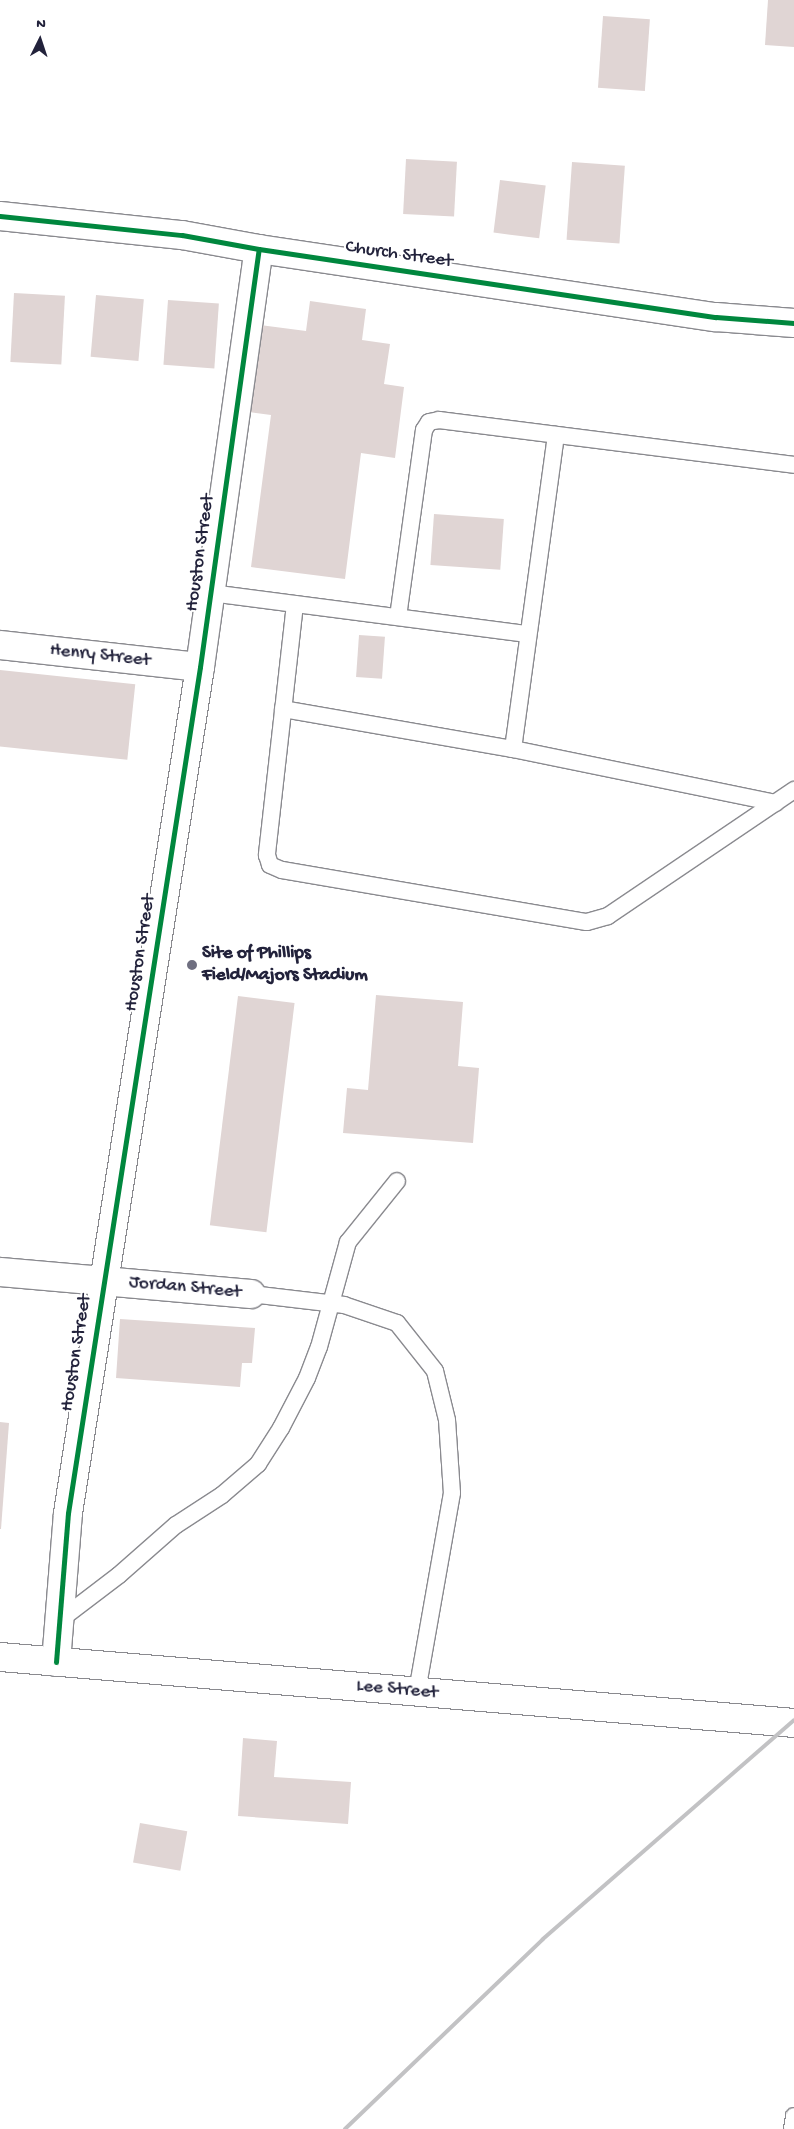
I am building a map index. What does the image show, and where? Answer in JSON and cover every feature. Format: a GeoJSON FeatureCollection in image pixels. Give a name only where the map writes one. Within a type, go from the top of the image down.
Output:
{"type":"FeatureCollection","features":[{"type":"Feature","properties":{"kind":"street","name":"Church Street"},"geometry":{"type":"LineString","coordinates":[[0,216],[182,235],[259,249],[716,317],[794,323]]}},
{"type":"Feature","properties":{"kind":"street","name":"Houston Street"},"geometry":{"type":"LineString","coordinates":[[56,1662],[68,1513],[200,667],[259,249]]}},
{"type":"Feature","properties":{"kind":"street","name":"Henry Street"},"geometry":{"type":"LineString","coordinates":[[0,645],[200,667]]}},
{"type":"Feature","properties":{"kind":"street","name":"Jordan Street"},"geometry":{"type":"LineString","coordinates":[[0,1272],[251,1294]]}},
{"type":"Feature","properties":{"kind":"street","name":"Lee Street"},"geometry":{"type":"LineString","coordinates":[[0,1657],[794,1722]]}},
{"type":"Feature","properties":{"kind":"lane"},"geometry":{"type":"LineString","coordinates":[[398,617],[424,430],[429,422],[439,420],[794,465]]}},
{"type":"Feature","properties":{"kind":"lane"},"geometry":{"type":"LineString","coordinates":[[513,749],[527,634],[556,435]]}},
{"type":"Feature","properties":{"kind":"lane"},"geometry":{"type":"LineString","coordinates":[[211,593],[527,634]]}},
{"type":"Feature","properties":{"kind":"lane"},"geometry":{"type":"LineString","coordinates":[[295,604],[267,855],[270,865],[282,870],[587,922],[608,916],[794,790]]}},
{"type":"Feature","properties":{"kind":"lane"},"geometry":{"type":"LineString","coordinates":[[284,709],[513,749],[776,803]]}},
{"type":"Feature","properties":{"kind":"lane"},"geometry":{"type":"LineString","coordinates":[[60,1620],[120,1575],[176,1525],[222,1496],[258,1464],[282,1428],[307,1378],[348,1242],[397,1181]]}},
{"type":"Feature","properties":{"kind":"lane"},"geometry":{"type":"LineString","coordinates":[[251,1294],[331,1303],[397,1323],[434,1371],[447,1420],[452,1493],[417,1692]]}},
{"type":"Feature","properties":{"kind":"lane"},"geometry":{"type":"LineString","coordinates":[[792,2129],[794,2116]]}},
{"type":"Feature","properties":{"kind":"building"},"geometry":{"type":"Polygon","coordinates":[[[768,0],[794,0],[794,47],[765,45],[768,0]]]}},
{"type":"Feature","properties":{"kind":"building"},"geometry":{"type":"Polygon","coordinates":[[[603,16],[650,19],[645,91],[598,88],[603,16]]]}},
{"type":"Feature","properties":{"kind":"building"},"geometry":{"type":"Polygon","coordinates":[[[406,159],[457,162],[454,217],[403,214],[406,159]]]}},
{"type":"Feature","properties":{"kind":"building"},"geometry":{"type":"Polygon","coordinates":[[[572,162],[625,166],[619,244],[567,240],[572,162]]]}},
{"type":"Feature","properties":{"kind":"building"},"geometry":{"type":"Polygon","coordinates":[[[500,180],[546,186],[539,238],[494,233],[500,180]]]}},
{"type":"Feature","properties":{"kind":"building"},"geometry":{"type":"Polygon","coordinates":[[[14,293],[65,296],[61,365],[10,362],[14,293]]]}},
{"type":"Feature","properties":{"kind":"building"},"geometry":{"type":"Polygon","coordinates":[[[96,295],[144,299],[138,361],[91,357],[96,295]]]}},
{"type":"Feature","properties":{"kind":"building"},"geometry":{"type":"Polygon","coordinates":[[[168,300],[219,304],[214,368],[163,365],[168,300]]]}},
{"type":"Feature","properties":{"kind":"building"},"geometry":{"type":"Polygon","coordinates":[[[310,301],[366,309],[362,340],[390,344],[384,384],[404,387],[395,458],[361,453],[345,579],[251,567],[271,415],[249,412],[260,325],[306,331],[310,301]]]}},
{"type":"Feature","properties":{"kind":"building"},"geometry":{"type":"Polygon","coordinates":[[[434,514],[504,519],[500,570],[430,565],[434,514]]]}},
{"type":"Feature","properties":{"kind":"building"},"geometry":{"type":"Polygon","coordinates":[[[359,635],[385,637],[382,679],[356,677],[359,635]]]}},
{"type":"Feature","properties":{"kind":"building"},"geometry":{"type":"Polygon","coordinates":[[[0,670],[135,684],[127,760],[0,746],[0,670]]]}},
{"type":"Feature","properties":{"kind":"building"},"geometry":{"type":"Polygon","coordinates":[[[376,995],[463,1002],[458,1066],[479,1068],[473,1143],[343,1133],[347,1088],[368,1090],[376,995]]]}},
{"type":"Feature","properties":{"kind":"building"},"geometry":{"type":"Polygon","coordinates":[[[238,996],[295,1003],[266,1232],[210,1225],[238,996]]]}},
{"type":"Feature","properties":{"kind":"building"},"geometry":{"type":"Polygon","coordinates":[[[120,1319],[255,1328],[252,1363],[242,1363],[240,1387],[116,1378],[120,1319]]]}},
{"type":"Feature","properties":{"kind":"building"},"geometry":{"type":"Polygon","coordinates":[[[0,1422],[9,1423],[1,1529],[0,1529],[0,1422]]]}},
{"type":"Feature","properties":{"kind":"building"},"geometry":{"type":"Polygon","coordinates":[[[243,1738],[277,1741],[274,1777],[351,1782],[348,1824],[238,1816],[243,1738]]]}},
{"type":"Feature","properties":{"kind":"building"},"geometry":{"type":"Polygon","coordinates":[[[140,1823],[187,1831],[180,1871],[133,1862],[140,1823]]]}},
{"type":"Feature","properties":{"kind":"railway"},"geometry":{"type":"LineString","coordinates":[[345,2129],[543,1939],[794,1720]]}},
{"type":"Feature","properties":{"kind":"cycle path"},"geometry":{"type":"LineString","coordinates":[[0,216],[182,235],[259,249],[716,317],[794,323]]}},
{"type":"Feature","properties":{"kind":"cycle path"},"geometry":{"type":"LineString","coordinates":[[56,1662],[68,1513],[200,667],[259,249]]}},
{"type":"Feature","properties":{"kind":"place","name":"Site of Phillips Field/Majors Stadium"},"geometry":{"type":"Point","coordinates":[192,965]}}]}
